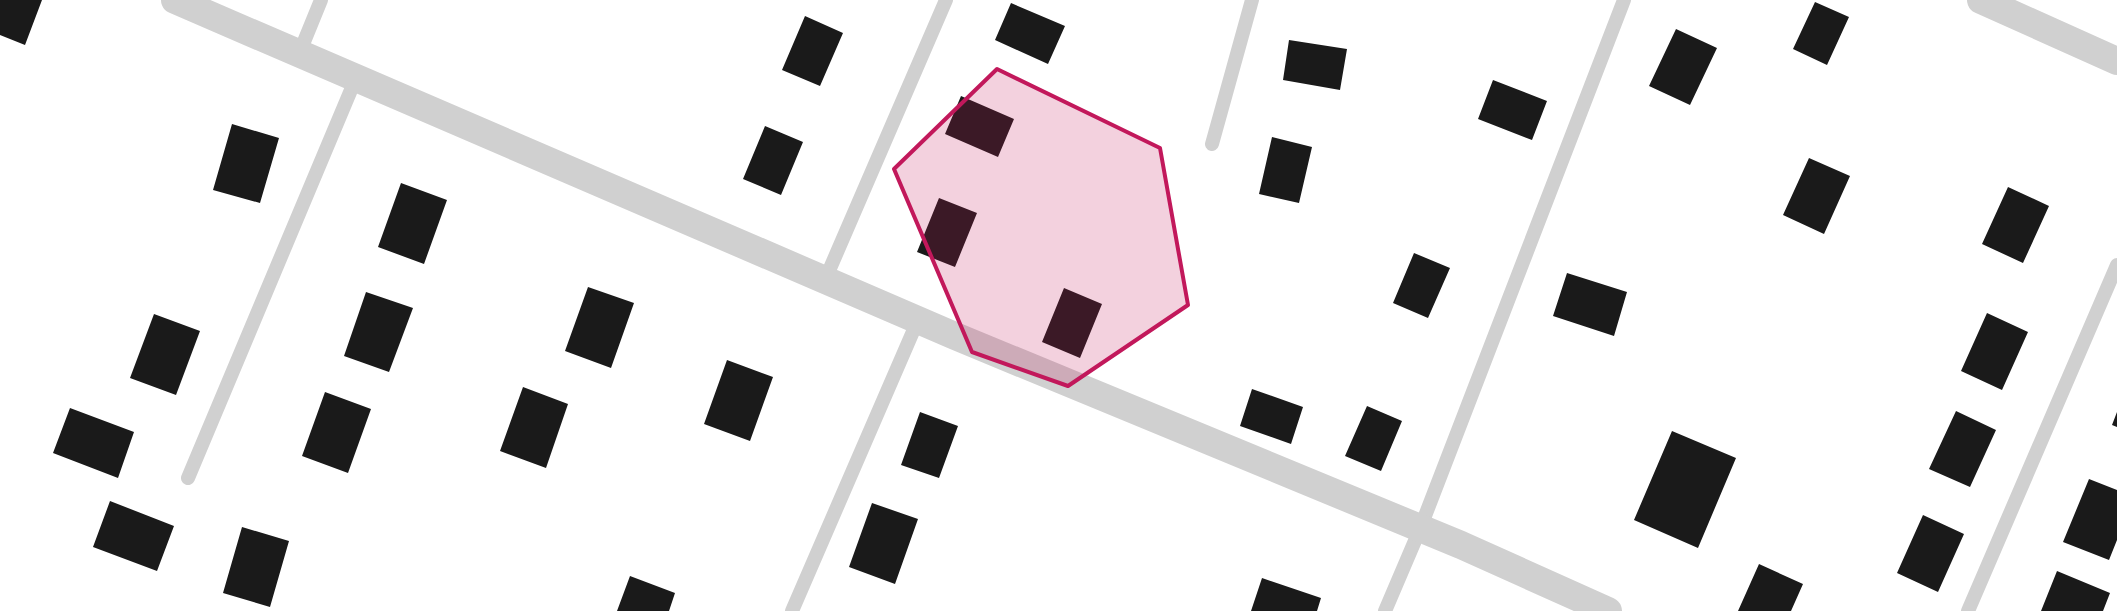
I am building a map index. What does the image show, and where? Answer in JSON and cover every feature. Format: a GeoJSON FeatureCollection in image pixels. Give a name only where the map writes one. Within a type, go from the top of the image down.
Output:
{"type":"FeatureCollection","features":[{"type":"Feature","properties":{"kind":"street"},"geometry":{"type":"LineString","coordinates":[[175,0],[918,320],[1420,528],[1608,611]]}},
{"type":"Feature","properties":{"kind":"street"},"geometry":{"type":"LineString","coordinates":[[1981,0],[2117,60]]}},
{"type":"Feature","properties":{"kind":"lane"},"geometry":{"type":"LineString","coordinates":[[299,54],[321,0]]}},
{"type":"Feature","properties":{"kind":"lane"},"geometry":{"type":"LineString","coordinates":[[825,280],[946,0]]}},
{"type":"Feature","properties":{"kind":"lane"},"geometry":{"type":"LineString","coordinates":[[1212,144],[1252,0]]}},
{"type":"Feature","properties":{"kind":"lane"},"geometry":{"type":"LineString","coordinates":[[1385,611],[1420,528],[1624,0]]}},
{"type":"Feature","properties":{"kind":"lane"},"geometry":{"type":"LineString","coordinates":[[188,478],[356,78]]}},
{"type":"Feature","properties":{"kind":"lane"},"geometry":{"type":"LineString","coordinates":[[1968,611],[2117,266]]}},
{"type":"Feature","properties":{"kind":"lane"},"geometry":{"type":"LineString","coordinates":[[792,611],[918,320]]}},
{"type":"Feature","properties":{"kind":"highlighted area"},"geometry":{"type":"Polygon","coordinates":[[[997,69],[1160,148],[1188,305],[1068,386],[972,352],[894,169],[997,69]]]}},
{"type":"Feature","properties":{"kind":"building"},"geometry":{"type":"Polygon","coordinates":[[[0,0],[42,0],[25,45],[0,35],[0,0]]]}},
{"type":"Feature","properties":{"kind":"building"},"geometry":{"type":"Polygon","coordinates":[[[1815,2],[1849,17],[1827,65],[1793,49],[1815,2]]]}},
{"type":"Feature","properties":{"kind":"building"},"geometry":{"type":"Polygon","coordinates":[[[1011,3],[1065,26],[1048,64],[995,40],[1011,3]]]}},
{"type":"Feature","properties":{"kind":"building"},"geometry":{"type":"Polygon","coordinates":[[[805,16],[843,33],[820,86],[782,70],[805,16]]]}},
{"type":"Feature","properties":{"kind":"building"},"geometry":{"type":"Polygon","coordinates":[[[1676,29],[1717,48],[1690,105],[1649,86],[1676,29]]]}},
{"type":"Feature","properties":{"kind":"building"},"geometry":{"type":"Polygon","coordinates":[[[1289,40],[1347,49],[1340,90],[1283,80],[1289,40]]]}},
{"type":"Feature","properties":{"kind":"building"},"geometry":{"type":"Polygon","coordinates":[[[1493,80],[1547,101],[1532,140],[1478,119],[1493,80]]]}},
{"type":"Feature","properties":{"kind":"building"},"geometry":{"type":"Polygon","coordinates":[[[961,96],[1014,119],[998,157],[945,134],[961,96]]]}},
{"type":"Feature","properties":{"kind":"building"},"geometry":{"type":"Polygon","coordinates":[[[232,124],[279,138],[260,203],[213,190],[232,124]]]}},
{"type":"Feature","properties":{"kind":"building"},"geometry":{"type":"Polygon","coordinates":[[[765,126],[803,142],[781,195],[743,179],[765,126]]]}},
{"type":"Feature","properties":{"kind":"building"},"geometry":{"type":"Polygon","coordinates":[[[1272,137],[1312,147],[1299,203],[1259,194],[1272,137]]]}},
{"type":"Feature","properties":{"kind":"building"},"geometry":{"type":"Polygon","coordinates":[[[1809,158],[1850,176],[1824,234],[1783,215],[1809,158]]]}},
{"type":"Feature","properties":{"kind":"building"},"geometry":{"type":"Polygon","coordinates":[[[401,183],[447,200],[424,264],[378,247],[401,183]]]}},
{"type":"Feature","properties":{"kind":"building"},"geometry":{"type":"Polygon","coordinates":[[[2008,187],[2049,206],[2023,263],[1982,244],[2008,187]]]}},
{"type":"Feature","properties":{"kind":"building"},"geometry":{"type":"Polygon","coordinates":[[[939,198],[977,213],[955,267],[917,252],[939,198]]]}},
{"type":"Feature","properties":{"kind":"building"},"geometry":{"type":"Polygon","coordinates":[[[1414,253],[1450,268],[1428,318],[1393,303],[1414,253]]]}},
{"type":"Feature","properties":{"kind":"building"},"geometry":{"type":"Polygon","coordinates":[[[1567,273],[1627,292],[1614,336],[1553,316],[1567,273]]]}},
{"type":"Feature","properties":{"kind":"building"},"geometry":{"type":"Polygon","coordinates":[[[588,287],[634,303],[611,368],[565,351],[588,287]]]}},
{"type":"Feature","properties":{"kind":"building"},"geometry":{"type":"Polygon","coordinates":[[[1064,288],[1102,304],[1080,358],[1042,342],[1064,288]]]}},
{"type":"Feature","properties":{"kind":"building"},"geometry":{"type":"Polygon","coordinates":[[[366,292],[413,308],[389,372],[344,356],[366,292]]]}},
{"type":"Feature","properties":{"kind":"building"},"geometry":{"type":"Polygon","coordinates":[[[1987,313],[2028,332],[2002,390],[1961,371],[1987,313]]]}},
{"type":"Feature","properties":{"kind":"building"},"geometry":{"type":"Polygon","coordinates":[[[154,314],[200,331],[176,395],[130,378],[154,314]]]}},
{"type":"Feature","properties":{"kind":"building"},"geometry":{"type":"Polygon","coordinates":[[[727,360],[773,377],[750,441],[704,424],[727,360]]]}},
{"type":"Feature","properties":{"kind":"building"},"geometry":{"type":"Polygon","coordinates":[[[523,387],[568,404],[546,468],[500,451],[523,387]]]}},
{"type":"Feature","properties":{"kind":"building"},"geometry":{"type":"Polygon","coordinates":[[[1252,389],[1303,407],[1291,444],[1240,426],[1252,389]]]}},
{"type":"Feature","properties":{"kind":"building"},"geometry":{"type":"Polygon","coordinates":[[[325,392],[371,409],[348,473],[302,456],[325,392]]]}},
{"type":"Feature","properties":{"kind":"building"},"geometry":{"type":"Polygon","coordinates":[[[1367,406],[1402,421],[1381,471],[1345,456],[1367,406]]]}},
{"type":"Feature","properties":{"kind":"building"},"geometry":{"type":"Polygon","coordinates":[[[70,408],[134,432],[118,478],[53,453],[70,408]]]}},
{"type":"Feature","properties":{"kind":"building"},"geometry":{"type":"Polygon","coordinates":[[[1956,411],[1996,430],[1970,487],[1929,469],[1956,411]]]}},
{"type":"Feature","properties":{"kind":"building"},"geometry":{"type":"Polygon","coordinates":[[[920,412],[958,426],[939,478],[901,465],[920,412]]]}},
{"type":"Feature","properties":{"kind":"building"},"geometry":{"type":"Polygon","coordinates":[[[2117,412],[2117,427],[2112,425],[2117,412]]]}},
{"type":"Feature","properties":{"kind":"building"},"geometry":{"type":"Polygon","coordinates":[[[1672,431],[1736,458],[1698,548],[1634,520],[1672,431]]]}},
{"type":"Feature","properties":{"kind":"building"},"geometry":{"type":"Polygon","coordinates":[[[2089,479],[2117,490],[2117,540],[2109,560],[2063,542],[2089,479]]]}},
{"type":"Feature","properties":{"kind":"building"},"geometry":{"type":"Polygon","coordinates":[[[110,501],[174,526],[157,571],[93,547],[110,501]]]}},
{"type":"Feature","properties":{"kind":"building"},"geometry":{"type":"Polygon","coordinates":[[[872,503],[918,519],[895,584],[849,567],[872,503]]]}},
{"type":"Feature","properties":{"kind":"building"},"geometry":{"type":"Polygon","coordinates":[[[1923,515],[1964,534],[1938,592],[1897,573],[1923,515]]]}},
{"type":"Feature","properties":{"kind":"building"},"geometry":{"type":"Polygon","coordinates":[[[242,527],[289,541],[270,607],[223,593],[242,527]]]}},
{"type":"Feature","properties":{"kind":"building"},"geometry":{"type":"Polygon","coordinates":[[[1759,564],[1803,584],[1791,611],[1738,611],[1759,564]]]}},
{"type":"Feature","properties":{"kind":"building"},"geometry":{"type":"Polygon","coordinates":[[[2057,571],[2110,593],[2103,611],[2041,611],[2057,571]]]}},
{"type":"Feature","properties":{"kind":"building"},"geometry":{"type":"Polygon","coordinates":[[[630,576],[675,593],[669,611],[617,611],[630,576]]]}},
{"type":"Feature","properties":{"kind":"building"},"geometry":{"type":"Polygon","coordinates":[[[1262,578],[1321,598],[1317,611],[1251,611],[1262,578]]]}}]}
